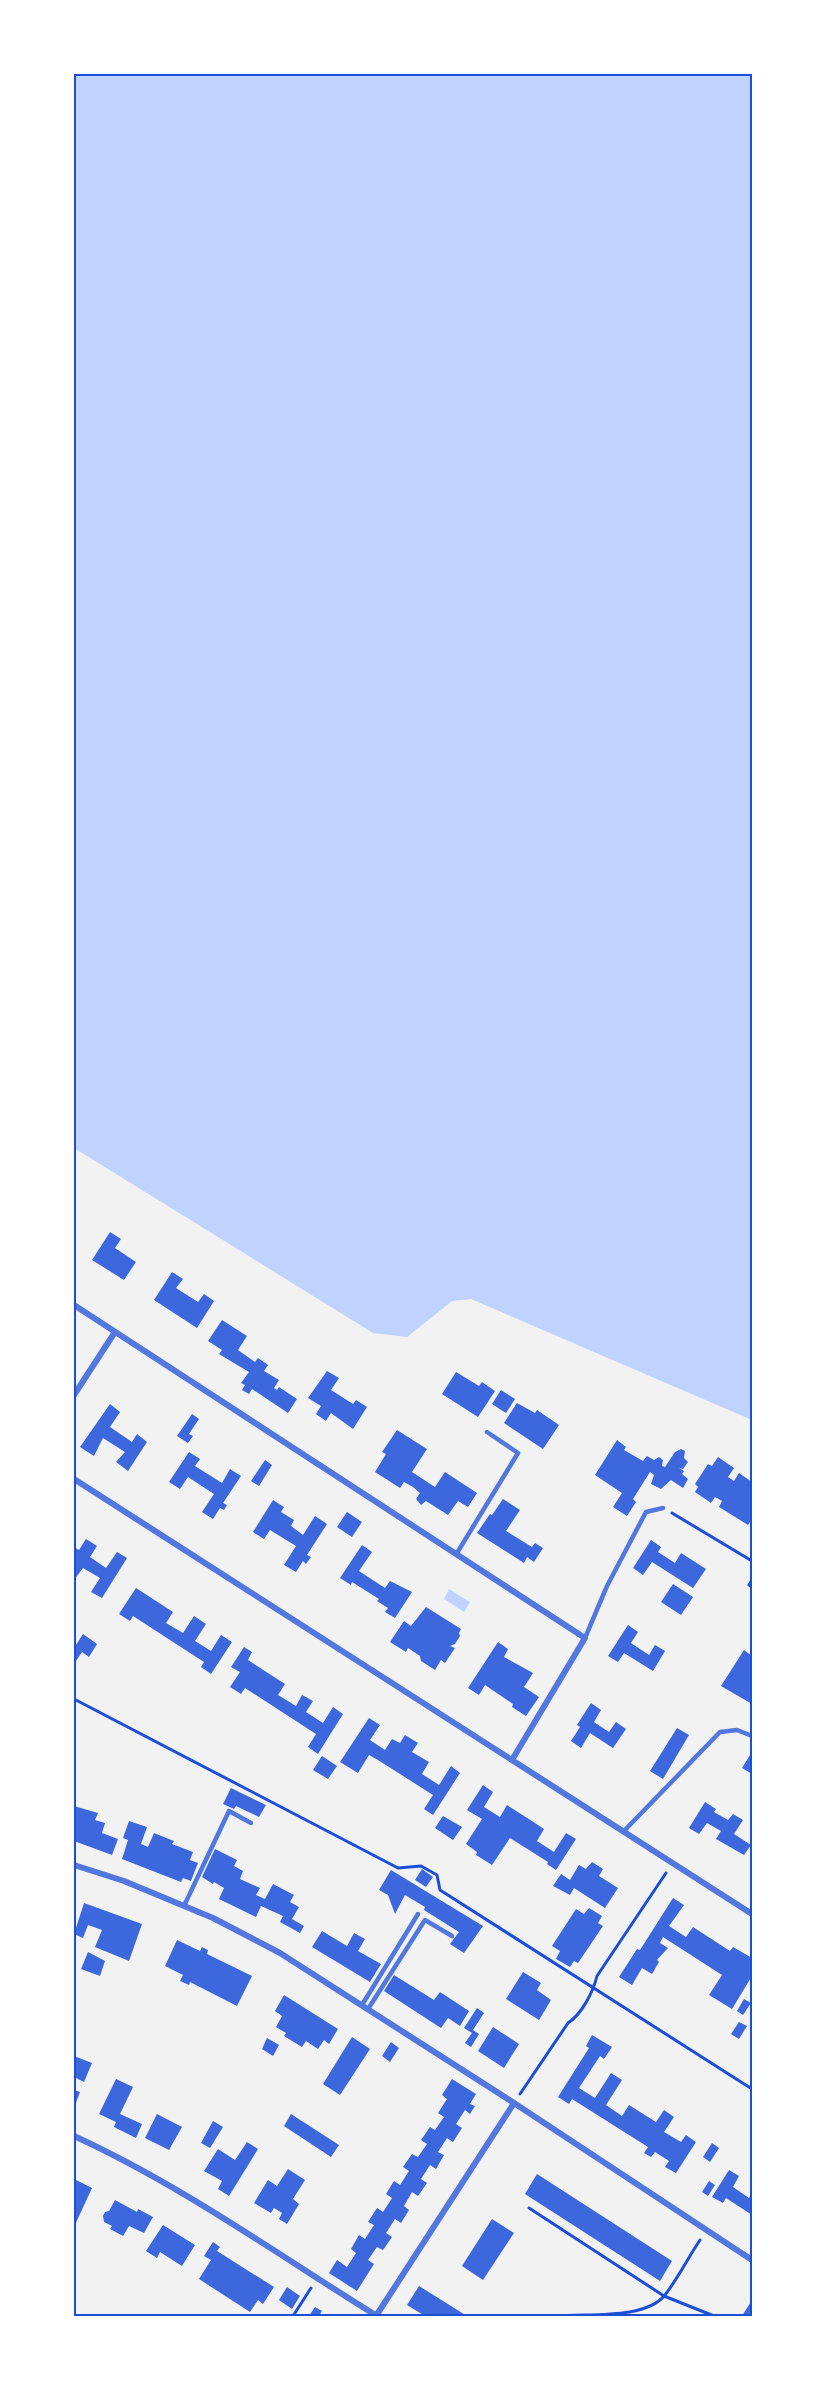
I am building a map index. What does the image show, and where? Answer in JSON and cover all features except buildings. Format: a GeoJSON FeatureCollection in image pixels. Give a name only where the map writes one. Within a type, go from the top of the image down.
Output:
{"type":"FeatureCollection","features":[{"type":"Feature","properties":{"kind":"street"},"geometry":{"type":"LineString","coordinates":[[74,1305],[585,1638],[512,1760]]}},
{"type":"Feature","properties":{"kind":"street"},"geometry":{"type":"LineString","coordinates":[[74,1395],[115,1332]]}},
{"type":"Feature","properties":{"kind":"street"},"geometry":{"type":"LineString","coordinates":[[74,1479],[753,1914]]}},
{"type":"Feature","properties":{"kind":"street"},"geometry":{"type":"LineString","coordinates":[[74,1865],[124,1881],[213,1918],[280,1953],[753,2260]]}},
{"type":"Feature","properties":{"kind":"street"},"geometry":{"type":"LineString","coordinates":[[74,2136],[125,2160],[177,2189],[376,2316],[514,2103]]}},
{"type":"Feature","properties":{"kind":"lane"},"geometry":{"type":"LineString","coordinates":[[457,1553],[518,1453],[487,1432]]}},
{"type":"Feature","properties":{"kind":"lane"},"geometry":{"type":"LineString","coordinates":[[585,1638],[607,1586],[646,1512],[663,1508]]}},
{"type":"Feature","properties":{"kind":"lane"},"geometry":{"type":"LineString","coordinates":[[623,1832],[720,1732],[737,1730],[753,1736]]}},
{"type":"Feature","properties":{"kind":"lane"},"geometry":{"type":"LineString","coordinates":[[184,1906],[228,1811],[251,1823]]}},
{"type":"Feature","properties":{"kind":"lane"},"geometry":{"type":"LineString","coordinates":[[365,2007],[418,1914]]}},
{"type":"Feature","properties":{"kind":"lane"},"geometry":{"type":"LineString","coordinates":[[365,2007],[425,1920],[452,1936]]}},
{"type":"Feature","properties":{"kind":"path"},"geometry":{"type":"LineString","coordinates":[[663,1508],[753,1561]]}},
{"type":"Feature","properties":{"kind":"path"},"geometry":{"type":"LineString","coordinates":[[753,1580],[750,1585],[753,1587]]}},
{"type":"Feature","properties":{"kind":"path"},"geometry":{"type":"LineString","coordinates":[[74,1699],[398,1868],[421,1866],[437,1875],[440,1890],[753,2089]]}},
{"type":"Feature","properties":{"kind":"path"},"geometry":{"type":"LineString","coordinates":[[514,2103],[594,1988],[597,1976],[673,1862]]}},
{"type":"Feature","properties":{"kind":"path"},"geometry":{"type":"LineString","coordinates":[[529,2208],[664,2296],[714,2316]]}},
{"type":"Feature","properties":{"kind":"path"},"geometry":{"type":"LineString","coordinates":[[558,2316],[634,2313],[655,2304],[664,2296],[707,2229]]}},
{"type":"Feature","properties":{"kind":"path"},"geometry":{"type":"LineString","coordinates":[[292,2316],[316,2279]]}},
{"type":"Feature","properties":{"kind":"path"},"geometry":{"type":"LineString","coordinates":[[598,2313],[604,2316]]}},
{"type":"Feature","properties":{"kind":"water"},"geometry":{"type":"Polygon","coordinates":[[[74,74],[752,74],[752,1420],[471,1299],[452,1301],[407,1337],[373,1333],[74,1148],[74,74]]]}},
{"type":"Feature","properties":{"kind":"water"},"geometry":{"type":"Polygon","coordinates":[[[449,1589],[470,1602],[464,1612],[444,1599],[449,1589]]]}}]}
